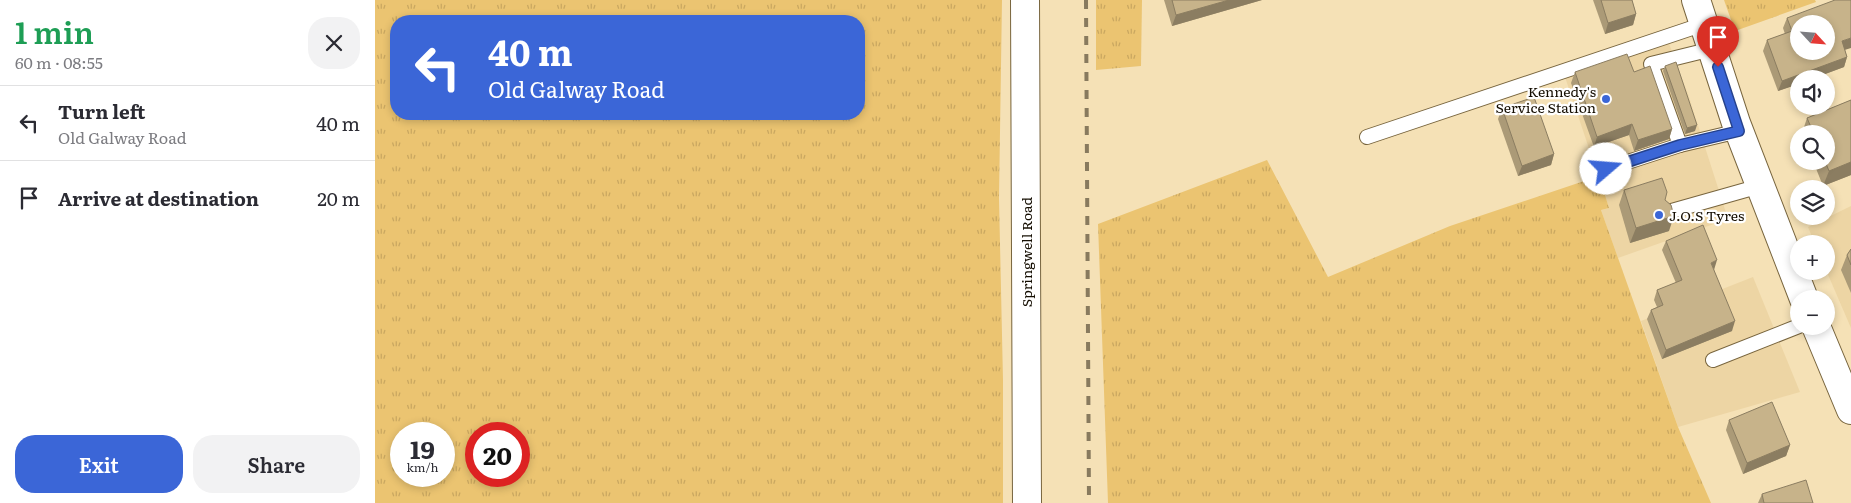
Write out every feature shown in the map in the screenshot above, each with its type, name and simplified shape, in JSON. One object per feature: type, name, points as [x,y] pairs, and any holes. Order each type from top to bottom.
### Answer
[{"type":"street","name":"Springwell Road","points":[[1025,0],[1027,503]]},
{"type":"street","points":[[1704,24],[1739,131],[1801,290]]},
{"type":"street","points":[[1819,335],[1851,410]]},
{"type":"lane","points":[[1367,137],[1704,24]]},
{"type":"lane","points":[[1680,145],[1651,64],[1704,24]]},
{"type":"lane","points":[[1606,169],[1680,145],[1739,131]]},
{"type":"lane","points":[[1668,212],[1760,186]]},
{"type":"lane","points":[[1713,360],[1790,330]]},
{"type":"shaded area","points":[[1668,41],[1688,94],[1728,219],[1618,258],[1601,210],[1609,208],[1565,77]]},
{"type":"shaded area","points":[[1851,206],[1851,328],[1830,280],[1835,280],[1835,235],[1811,235],[1808,227],[1812,225],[1835,225],[1835,214]]},
{"type":"shaded area","points":[[1753,277],[1800,392],[1678,427],[1641,321]]},
{"type":"green space","points":[[375,0],[1002,0],[999,198],[1003,380],[1003,503],[375,503]]},
{"type":"green space","points":[[1096,0],[1142,0],[1141,66],[1096,70]]},
{"type":"green space","points":[[1724,0],[1815,0],[1816,2],[1735,31]]},
{"type":"green space","points":[[1267,160],[1328,277],[1450,226],[1599,176],[1609,208],[1601,210],[1678,427],[1711,503],[1108,503],[1098,224]]},
{"type":"building","points":[[1172,0],[1229,0],[1176,15]]},
{"type":"building","points":[[1601,0],[1632,0],[1636,14],[1608,23]]},
{"type":"building","points":[[1835,0],[1851,0],[1851,38],[1842,41],[1847,57],[1812,70],[1790,70],[1790,78],[1782,81],[1767,40],[1790,32],[1790,60],[1835,60],[1835,15],[1795,15]]},
{"type":"building","points":[[1627,54],[1634,72],[1650,66],[1672,129],[1638,140],[1632,124],[1597,137],[1575,72]]},
{"type":"building","points":[[1676,62],[1697,125],[1687,128],[1665,66]]},
{"type":"building","points":[[1534,97],[1554,154],[1522,166],[1502,108]]},
{"type":"building","points":[[1851,100],[1851,162],[1835,169],[1835,125],[1810,125],[1807,118],[1814,115],[1835,115],[1835,107]]},
{"type":"building","points":[[1662,178],[1667,192],[1665,200],[1671,205],[1674,216],[1636,228],[1624,190]]},
{"type":"building","points":[[1703,225],[1717,260],[1711,263],[1735,321],[1666,350],[1651,310],[1663,305],[1657,290],[1682,280],[1666,241]]},
{"type":"building","points":[[1851,249],[1851,265],[1847,255]]},
{"type":"building","points":[[1772,402],[1790,445],[1747,463],[1729,420]]},
{"type":"building","points":[[1806,480],[1813,503],[1764,503],[1762,494]]},
{"type":"railway","points":[[1086,0],[1089,503]]},
{"type":"place","name":"Kennedy's Service Station","points":[[1606,99]]},
{"type":"place","name":"J.O.S Tyres","points":[[1659,215]]},
{"type":"route","points":[[1606,169],[1680,145],[1739,131],[1718,67]]}]
